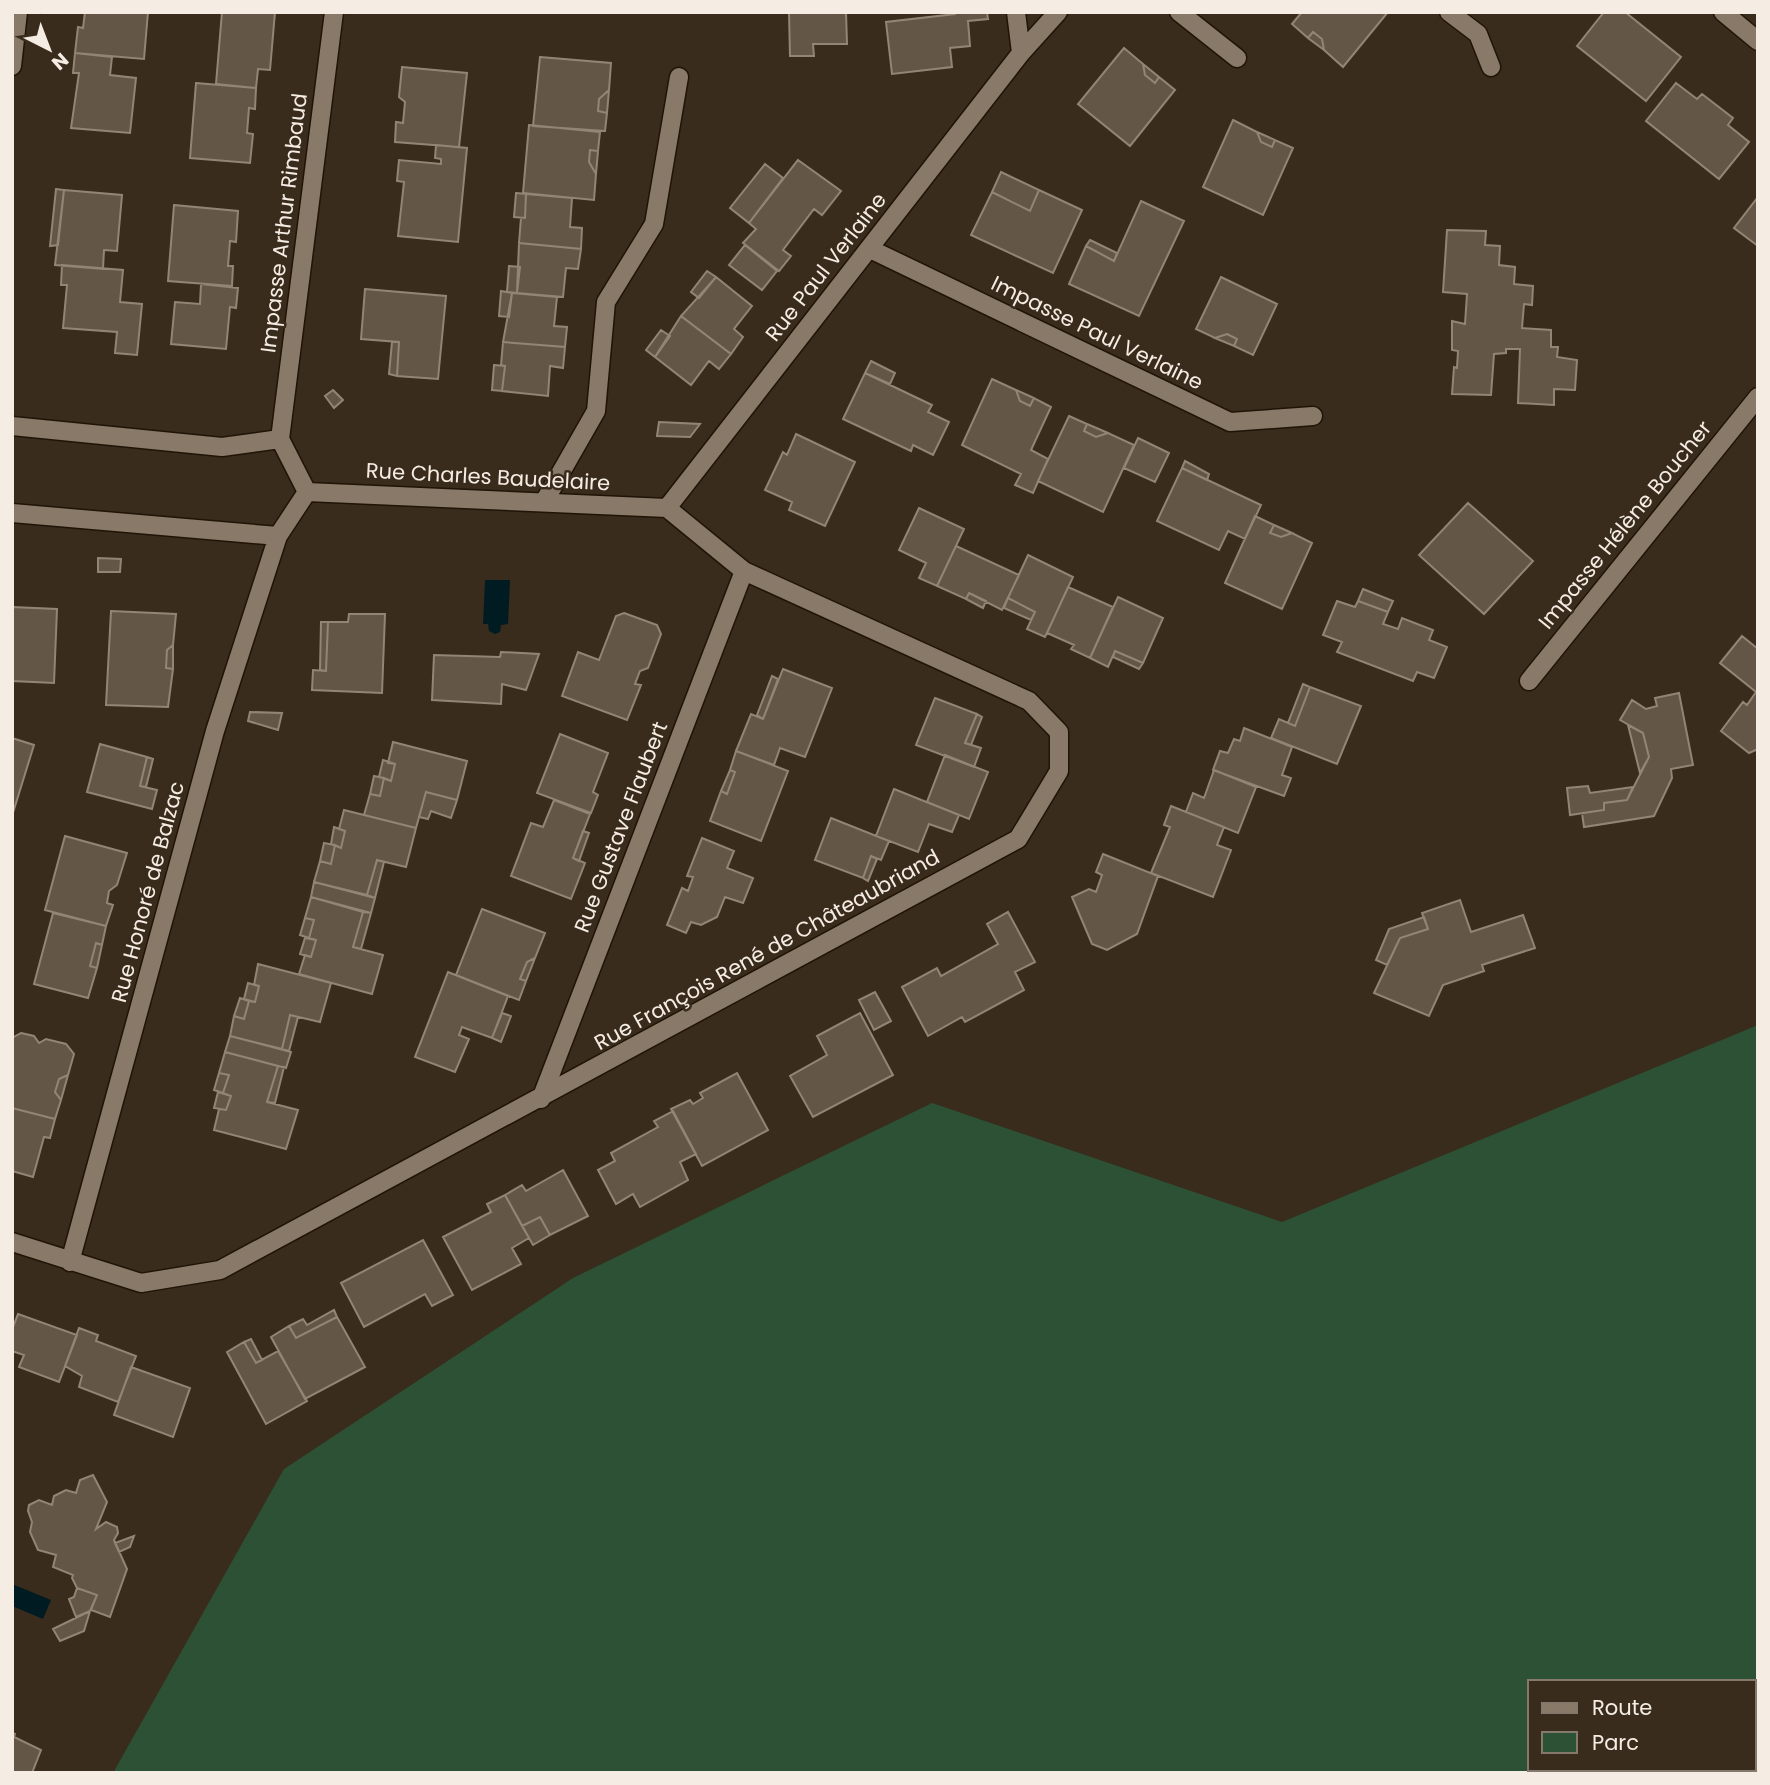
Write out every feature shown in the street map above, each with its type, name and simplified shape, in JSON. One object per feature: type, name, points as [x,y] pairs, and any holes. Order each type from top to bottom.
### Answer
[{"type":"street","points":[[12,66],[18,12]]},
{"type":"street","name":"Impasse Arthur Rimbaud","points":[[280,439],[334,12]]},
{"type":"street","points":[[1016,12],[1021,53]]},
{"type":"street","name":"Rue Paul Verlaine","points":[[667,508],[1021,53],[1058,12]]},
{"type":"street","points":[[1179,12],[1237,58]]},
{"type":"street","points":[[1449,12],[1478,34],[1491,67]]},
{"type":"street","points":[[1723,12],[1758,41]]},
{"type":"street","points":[[544,502],[596,411],[606,302],[654,224],[679,77]]},
{"type":"street","name":"Impasse Paul Verlaine","points":[[870,249],[1230,422],[1313,416]]},
{"type":"street","name":"Impasse Hélène Boucher","points":[[1528,681],[1758,397]]},
{"type":"street","points":[[12,426],[222,447],[280,439],[307,492],[278,536],[12,513]]},
{"type":"street","name":"Rue Charles Baudelaire","points":[[307,492],[667,508]]},
{"type":"street","name":"Rue François René de Châteaubriand","points":[[12,1242],[141,1283],[220,1270],[1018,839],[1059,771],[1059,732],[1029,701],[744,571],[667,508]]},
{"type":"street","name":"Rue Honoré de Balzac","points":[[70,1262],[215,731],[278,536]]},
{"type":"street","name":"Rue Gustave Flaubert","points":[[541,1099],[744,571]]},
{"type":"green space","points":[[1758,1025],[1758,1689],[1756,1690],[1756,1680],[1528,1680],[1528,1771],[1602,1771],[1599,1773],[113,1773],[284,1469],[573,1278],[932,1103],[1282,1222]]},
{"type":"water","points":[[485,580],[510,580],[508,624],[501,625],[500,632],[495,634],[489,631],[488,624],[483,624]]},
{"type":"water","points":[[12,1584],[51,1600],[43,1619],[12,1606]]},
{"type":"building","points":[[85,12],[148,12],[144,59],[75,53],[78,27],[83,28]]},
{"type":"building","points":[[222,12],[275,12],[270,70],[258,69],[256,88],[216,84]]},
{"type":"building","points":[[789,12],[846,12],[847,44],[813,44],[814,56],[790,56]]},
{"type":"building","points":[[955,12],[987,12],[988,19],[968,21],[970,46],[950,48],[952,67],[892,74],[886,22]]},
{"type":"building","points":[[1302,12],[1388,12],[1343,67],[1324,50],[1322,39],[1313,32],[1308,38],[1292,24]]},
{"type":"building","points":[[1604,12],[1625,12],[1681,57],[1646,101],[1577,46]]},
{"type":"building","points":[[1313,32],[1322,39],[1324,50],[1308,38]]},
{"type":"building","points":[[1124,48],[1143,64],[1145,75],[1155,83],[1159,77],[1175,90],[1130,146],[1078,104]]},
{"type":"building","points":[[75,53],[112,57],[110,75],[136,78],[130,133],[71,128],[79,73],[73,73]]},
{"type":"building","points":[[540,57],[611,63],[609,90],[599,99],[598,111],[607,113],[605,131],[533,126]]},
{"type":"building","points":[[1143,64],[1159,77],[1155,83],[1145,75]]},
{"type":"building","points":[[402,67],[467,73],[459,147],[395,142],[396,122],[403,123],[405,102],[399,97]]},
{"type":"building","points":[[196,83],[256,88],[255,109],[249,108],[247,133],[253,134],[250,163],[190,158]]},
{"type":"building","points":[[1676,83],[1697,99],[1702,94],[1733,118],[1728,125],[1749,142],[1719,179],[1646,121]]},
{"type":"building","points":[[609,90],[607,113],[598,111],[599,99]]},
{"type":"building","points":[[1233,120],[1257,132],[1261,142],[1272,147],[1275,140],[1293,148],[1263,215],[1203,187]]},
{"type":"building","points":[[529,125],[600,132],[598,151],[590,150],[589,162],[596,174],[594,200],[523,193]]},
{"type":"building","points":[[1257,132],[1275,140],[1272,147],[1261,142]]},
{"type":"building","points":[[436,145],[467,148],[458,242],[398,236],[404,182],[397,181],[399,160],[441,164],[441,159],[435,158]]},
{"type":"building","points":[[590,150],[598,151],[596,174],[589,162]]},
{"type":"building","points":[[798,160],[841,191],[822,215],[814,209],[783,250],[791,256],[779,271],[743,243],[756,229],[749,223]]},
{"type":"building","points":[[765,164],[783,178],[749,223],[730,208]]},
{"type":"building","points":[[1001,172],[1039,190],[1030,211],[992,192]]},
{"type":"building","points":[[56,189],[64,190],[58,245],[50,246]]},
{"type":"building","points":[[64,190],[122,195],[117,251],[104,250],[103,269],[55,265]]},
{"type":"building","points":[[1039,190],[1082,210],[1053,273],[971,235],[992,192],[1030,211]]},
{"type":"building","points":[[516,193],[526,194],[525,218],[514,217]]},
{"type":"building","points":[[526,194],[572,198],[570,227],[582,228],[581,249],[519,243],[521,218],[525,218]]},
{"type":"building","points":[[1758,197],[1758,246],[1734,228]]},
{"type":"building","points":[[1141,201],[1184,221],[1139,316],[1069,284],[1086,246],[1114,261]]},
{"type":"building","points":[[174,205],[238,211],[236,242],[230,241],[228,266],[233,266],[232,286],[168,281]]},
{"type":"building","points":[[1447,230],[1486,231],[1485,245],[1500,246],[1499,265],[1515,267],[1514,284],[1533,286],[1532,305],[1524,304],[1522,328],[1551,330],[1551,347],[1558,347],[1557,357],[1577,360],[1575,390],[1554,389],[1554,405],[1518,403],[1520,349],[1506,349],[1506,353],[1494,354],[1491,395],[1452,394],[1458,351],[1452,350],[1452,321],[1465,324],[1467,294],[1443,292]]},
{"type":"building","points":[[1090,240],[1117,253],[1114,261],[1086,246]]},
{"type":"building","points":[[519,243],[581,249],[578,269],[566,268],[563,297],[517,293]]},
{"type":"building","points":[[745,245],[777,271],[762,290],[729,265]]},
{"type":"building","points":[[62,265],[123,270],[120,302],[142,304],[137,355],[115,353],[117,332],[63,328],[67,285],[61,285]]},
{"type":"building","points":[[509,266],[520,267],[517,293],[507,292]]},
{"type":"building","points":[[707,271],[716,277],[699,298],[691,292]]},
{"type":"building","points":[[716,277],[752,306],[734,329],[743,337],[731,354],[681,316]]},
{"type":"building","points":[[1221,277],[1277,304],[1253,355],[1234,346],[1237,339],[1227,334],[1215,338],[1196,329]]},
{"type":"building","points":[[201,284],[238,288],[236,308],[230,307],[226,349],[171,344],[175,302],[200,304]]},
{"type":"building","points":[[365,289],[446,296],[438,379],[397,376],[399,342],[361,339]]},
{"type":"building","points":[[501,291],[512,293],[509,317],[499,316]]},
{"type":"building","points":[[512,293],[557,297],[554,326],[567,327],[565,347],[503,342]]},
{"type":"building","points":[[681,316],[731,354],[719,369],[709,361],[691,385],[655,357]]},
{"type":"building","points":[[661,330],[670,336],[655,357],[646,350]]},
{"type":"building","points":[[1227,334],[1237,339],[1234,346],[1215,338]]},
{"type":"building","points":[[392,342],[399,342],[397,376],[389,374]]},
{"type":"building","points":[[503,342],[565,347],[563,368],[550,366],[548,396],[502,391],[505,366],[501,365]]},
{"type":"building","points":[[871,361],[895,373],[890,384],[865,373]]},
{"type":"building","points":[[494,365],[505,366],[502,391],[492,390]]},
{"type":"building","points":[[865,373],[932,405],[928,412],[949,422],[933,455],[913,445],[911,451],[843,419]]},
{"type":"building","points":[[992,379],[1016,390],[1020,401],[1030,406],[1034,398],[1051,407],[1031,450],[1048,459],[1033,493],[1015,485],[1021,474],[962,445]]},
{"type":"building","points":[[333,390],[343,400],[334,408],[325,396]]},
{"type":"building","points":[[1016,390],[1034,398],[1030,406],[1020,401]]},
{"type":"building","points":[[1069,416],[1087,424],[1084,431],[1096,437],[1108,433],[1134,445],[1103,512],[1038,481]]},
{"type":"building","points":[[659,422],[700,424],[690,437],[657,436]]},
{"type":"building","points":[[1087,424],[1108,433],[1096,437],[1084,431]]},
{"type":"building","points":[[796,434],[855,462],[825,526],[789,510],[792,502],[765,490],[783,452],[787,455]]},
{"type":"building","points":[[1138,438],[1169,453],[1155,482],[1124,468]]},
{"type":"building","points":[[1185,461],[1209,474],[1207,480],[1182,468]]},
{"type":"building","points":[[1182,468],[1261,505],[1245,539],[1228,531],[1219,550],[1157,521]]},
{"type":"building","points":[[1468,503],[1533,561],[1484,614],[1419,555]]},
{"type":"building","points":[[919,508],[964,529],[937,586],[919,578],[926,563],[899,550]]},
{"type":"building","points":[[1255,516],[1274,525],[1270,533],[1281,537],[1292,533],[1312,543],[1282,609],[1225,583]]},
{"type":"building","points":[[1274,525],[1292,533],[1281,537],[1270,533]]},
{"type":"building","points":[[956,546],[1019,575],[1002,610],[969,593],[966,599],[937,586]]},
{"type":"building","points":[[1028,555],[1073,577],[1045,637],[1027,629],[1035,612],[1008,598]]},
{"type":"building","points":[[98,558],[121,559],[120,572],[98,572]]},
{"type":"building","points":[[1068,587],[1113,607],[1090,658],[1071,649],[1074,645],[1047,633]]},
{"type":"building","points":[[1363,589],[1393,601],[1388,612],[1358,601]]},
{"type":"building","points":[[969,593],[986,601],[983,608],[966,599]]},
{"type":"building","points":[[1118,597],[1163,618],[1143,663],[1115,651],[1108,667],[1090,658]]},
{"type":"building","points":[[1008,598],[1035,612],[1031,620],[1004,608]]},
{"type":"building","points":[[1337,601],[1355,607],[1358,601],[1388,612],[1383,624],[1398,629],[1402,618],[1433,630],[1429,640],[1447,647],[1434,678],[1417,672],[1413,681],[1337,652],[1342,642],[1323,635]]},
{"type":"building","points":[[12,607],[57,609],[54,683],[12,681]]},
{"type":"building","points":[[111,611],[176,614],[173,645],[167,650],[166,668],[173,669],[168,707],[106,705]]},
{"type":"building","points":[[624,613],[657,625],[661,634],[648,668],[640,671],[635,684],[641,685],[627,720],[562,696],[578,652],[599,660],[616,616]]},
{"type":"building","points":[[349,614],[385,614],[382,693],[312,690],[313,670],[326,671],[328,622],[348,622]]},
{"type":"building","points":[[321,622],[328,622],[326,671],[320,670]]},
{"type":"building","points":[[1742,636],[1758,649],[1758,749],[1749,753],[1721,731],[1743,702],[1747,705],[1756,692],[1720,663]]},
{"type":"building","points":[[173,645],[173,669],[166,668],[167,650]]},
{"type":"building","points":[[1115,651],[1143,663],[1139,669],[1113,657]]},
{"type":"building","points":[[501,652],[539,654],[526,690],[502,684],[501,704],[432,700],[434,655],[500,657]]},
{"type":"building","points":[[783,669],[832,688],[805,757],[780,748],[774,765],[736,751],[751,714],[763,719]]},
{"type":"building","points":[[772,676],[778,679],[763,719],[757,715]]},
{"type":"building","points":[[1303,684],[1310,687],[1295,726],[1288,723]]},
{"type":"building","points":[[1310,687],[1361,706],[1337,764],[1271,738],[1279,719],[1295,726]]},
{"type":"building","points":[[1679,693],[1693,765],[1671,769],[1672,778],[1654,816],[1584,827],[1582,813],[1604,810],[1604,803],[1627,800],[1649,757],[1643,733],[1620,720],[1632,700],[1646,709],[1657,706],[1655,698]]},
{"type":"building","points":[[935,698],[977,714],[965,743],[981,748],[974,767],[916,745]]},
{"type":"building","points":[[250,712],[282,713],[278,730],[248,721]]},
{"type":"building","points":[[977,714],[982,717],[971,745],[965,743]]},
{"type":"building","points":[[1628,725],[1643,733],[1649,757],[1640,773]]},
{"type":"building","points":[[1244,728],[1292,747],[1282,775],[1291,778],[1284,796],[1213,770],[1220,751],[1228,753],[1234,739],[1240,741]]},
{"type":"building","points":[[560,734],[608,753],[593,792],[598,795],[591,813],[537,793]]},
{"type":"building","points":[[12,738],[34,745],[12,816]]},
{"type":"building","points":[[393,742],[467,761],[457,800],[426,792],[416,828],[364,815],[370,794],[380,796],[384,778],[391,781],[395,764],[388,763]]},
{"type":"building","points":[[100,744],[147,757],[140,786],[157,790],[152,809],[87,792]]},
{"type":"building","points":[[736,751],[788,771],[761,841],[710,821],[721,791],[727,794],[735,772],[730,770]]},
{"type":"building","points":[[945,755],[988,772],[969,819],[927,802]]},
{"type":"building","points":[[147,757],[153,759],[146,787],[140,786]]},
{"type":"building","points":[[383,760],[395,764],[391,781],[379,777]]},
{"type":"building","points":[[730,770],[735,772],[727,794],[721,791]]},
{"type":"building","points":[[1214,770],[1256,787],[1238,833],[1186,812],[1193,793],[1204,798]]},
{"type":"building","points":[[374,776],[384,778],[380,796],[370,794]]},
{"type":"building","points":[[1588,786],[1590,793],[1633,787],[1627,800],[1604,803],[1604,810],[1570,815],[1567,788]]},
{"type":"building","points":[[894,789],[959,815],[952,832],[929,824],[918,852],[876,836]]},
{"type":"building","points":[[426,792],[457,800],[451,818],[431,811],[428,819],[419,817]]},
{"type":"building","points":[[554,800],[590,814],[573,858],[585,863],[571,899],[511,876],[531,823],[543,827]]},
{"type":"building","points":[[1171,806],[1224,827],[1217,845],[1231,850],[1213,897],[1151,873],[1170,827],[1164,825]]},
{"type":"building","points":[[344,810],[416,828],[406,867],[377,860],[367,895],[314,882],[320,861],[331,864],[335,845],[341,848],[345,831],[339,829]]},
{"type":"building","points":[[831,818],[889,841],[881,860],[871,856],[863,878],[815,860]]},
{"type":"building","points":[[334,827],[345,831],[341,848],[331,844]]},
{"type":"building","points":[[583,831],[589,833],[579,861],[573,858]]},
{"type":"building","points":[[65,836],[127,853],[117,885],[109,891],[107,903],[113,905],[106,926],[45,910]]},
{"type":"building","points":[[702,838],[734,851],[727,868],[753,878],[743,903],[725,897],[717,917],[701,925],[691,922],[686,933],[667,925],[682,888],[688,891],[693,877],[687,876]]},
{"type":"building","points":[[324,843],[335,845],[331,864],[320,861]]},
{"type":"building","points":[[1103,854],[1158,876],[1137,934],[1107,950],[1092,944],[1072,897],[1089,889],[1096,892],[1102,875],[1096,872]]},
{"type":"building","points":[[871,856],[877,859],[868,881],[863,878]]},
{"type":"building","points":[[377,860],[384,862],[375,898],[367,895]]},
{"type":"building","points":[[314,882],[375,898],[371,913],[311,897]]},
{"type":"building","points":[[311,897],[363,912],[353,947],[383,955],[372,994],[299,974],[305,955],[311,957],[316,940],[309,938],[314,920],[305,918]]},
{"type":"building","points":[[1460,900],[1471,932],[1523,915],[1535,948],[1482,965],[1484,971],[1443,985],[1429,1016],[1374,993],[1400,938],[1428,929],[1422,913]]},
{"type":"building","points":[[482,909],[545,933],[535,958],[527,962],[520,979],[526,981],[519,1000],[456,975]]},
{"type":"building","points":[[363,912],[371,913],[361,949],[353,947]]},
{"type":"building","points":[[1008,912],[1035,962],[1015,972],[1024,990],[965,1022],[962,1017],[928,1036],[902,987],[937,968],[941,976],[998,944],[987,924]]},
{"type":"building","points":[[53,913],[106,926],[102,945],[96,943],[90,966],[97,968],[88,998],[34,984]]},
{"type":"building","points":[[1424,917],[1428,929],[1400,938],[1387,965],[1376,960],[1389,929]]},
{"type":"building","points":[[305,918],[314,920],[309,938],[300,935]]},
{"type":"building","points":[[305,938],[316,940],[311,957],[300,954]]},
{"type":"building","points":[[96,943],[102,945],[97,968],[90,966]]},
{"type":"building","points":[[535,958],[526,981],[520,979],[527,962]]},
{"type":"building","points":[[258,964],[331,983],[320,1022],[290,1015],[282,1049],[230,1036],[234,1016],[244,1019],[249,1001],[255,1002],[259,986],[254,985]]},
{"type":"building","points":[[448,972],[508,996],[492,1038],[462,1027],[459,1035],[469,1039],[455,1072],[415,1057]]},
{"type":"building","points":[[248,983],[259,986],[255,1002],[244,999]]},
{"type":"building","points":[[875,992],[891,1021],[874,1030],[859,1000]]},
{"type":"building","points":[[240,998],[249,1001],[244,1019],[234,1016]]},
{"type":"building","points":[[502,1013],[511,1016],[501,1042],[492,1038]]},
{"type":"building","points":[[860,1013],[893,1075],[813,1117],[790,1076],[827,1055],[817,1036]]},
{"type":"building","points":[[290,1015],[298,1017],[289,1051],[282,1049]]},
{"type":"building","points":[[21,1033],[34,1036],[39,1043],[46,1039],[66,1044],[74,1054],[68,1075],[59,1079],[55,1092],[61,1100],[55,1119],[12,1108],[12,1038]]},
{"type":"building","points":[[230,1036],[291,1052],[286,1068],[225,1052]]},
{"type":"building","points":[[225,1052],[278,1066],[267,1102],[298,1110],[286,1149],[214,1130],[219,1109],[226,1110],[231,1096],[223,1093],[229,1075],[219,1073]]},
{"type":"building","points":[[278,1066],[284,1067],[275,1103],[267,1102]]},
{"type":"building","points":[[219,1073],[229,1075],[223,1093],[214,1090]]},
{"type":"building","points":[[737,1073],[768,1130],[702,1166],[671,1109],[690,1100],[693,1104],[703,1098],[700,1093]]},
{"type":"building","points":[[68,1075],[61,1100],[55,1092],[59,1079]]},
{"type":"building","points":[[218,1092],[231,1096],[226,1110],[214,1108]]},
{"type":"building","points":[[12,1108],[55,1119],[50,1138],[44,1137],[33,1177],[12,1171]]},
{"type":"building","points":[[673,1111],[696,1154],[680,1162],[688,1180],[640,1207],[633,1194],[616,1204],[598,1170],[615,1161],[611,1153],[658,1127],[654,1121]]},
{"type":"building","points":[[563,1170],[588,1216],[550,1235],[540,1217],[522,1226],[505,1195],[522,1185],[526,1191]]},
{"type":"building","points":[[505,1195],[529,1238],[512,1248],[521,1264],[472,1290],[443,1237],[491,1212],[487,1204]]},
{"type":"building","points":[[540,1217],[550,1235],[533,1245],[522,1226]]},
{"type":"building","points":[[423,1240],[453,1295],[432,1306],[425,1294],[364,1327],[341,1283]]},
{"type":"building","points":[[334,1310],[337,1317],[296,1338],[289,1326],[303,1319],[307,1325]]},
{"type":"building","points":[[18,1314],[77,1335],[59,1382],[19,1367],[24,1355],[12,1351],[12,1330]]},
{"type":"building","points":[[337,1317],[365,1367],[305,1399],[271,1337],[289,1326],[296,1338]]},
{"type":"building","points":[[79,1328],[98,1335],[96,1341],[136,1356],[118,1402],[79,1387],[82,1376],[65,1366]]},
{"type":"building","points":[[251,1339],[262,1360],[256,1363],[244,1342]]},
{"type":"building","points":[[244,1342],[256,1363],[278,1351],[307,1401],[266,1424],[227,1352]]},
{"type":"building","points":[[131,1367],[190,1388],[173,1437],[114,1415]]},
{"type":"building","points":[[93,1475],[107,1502],[96,1529],[106,1522],[117,1527],[118,1533],[114,1540],[127,1569],[110,1617],[91,1610],[97,1595],[77,1588],[73,1575],[53,1567],[56,1555],[38,1550],[30,1532],[32,1522],[29,1505],[39,1500],[52,1505],[54,1496],[66,1490],[76,1493],[80,1480]]},
{"type":"building","points":[[134,1536],[130,1547],[119,1552],[115,1543]]},
{"type":"building","points":[[77,1588],[97,1595],[90,1611],[76,1617],[69,1599],[74,1597]]},
{"type":"building","points":[[90,1611],[84,1631],[60,1641],[53,1629]]},
{"type":"building","points":[[12,1733],[15,1734],[14,1737],[41,1750],[32,1773],[12,1773]]},
{"type":"building","points":[[1686,1771],[1738,1771],[1736,1773]]}]
